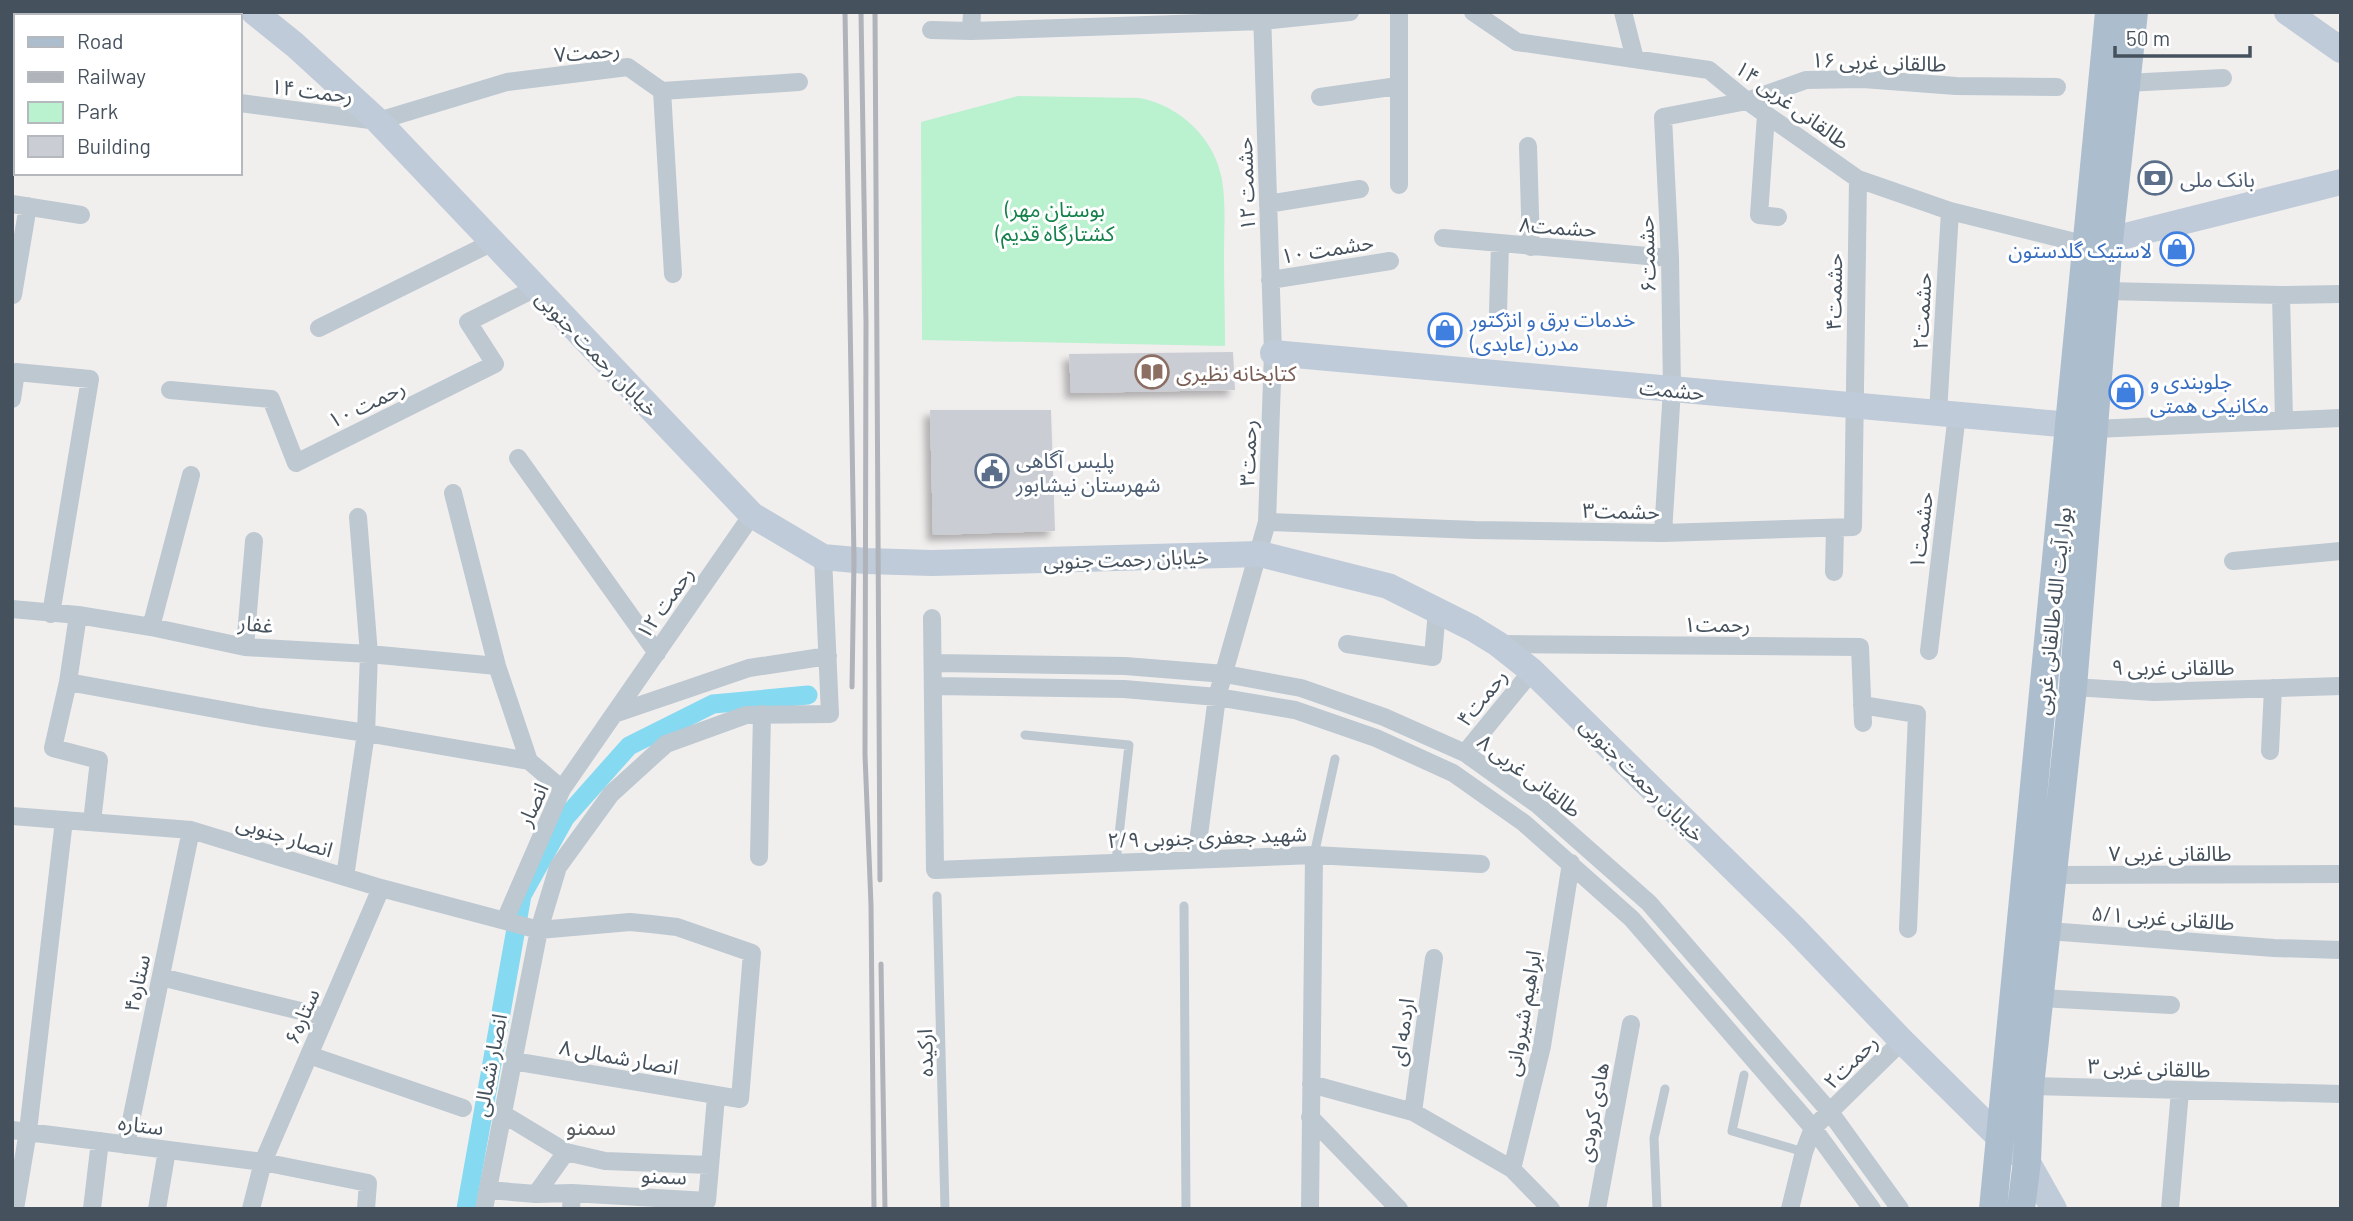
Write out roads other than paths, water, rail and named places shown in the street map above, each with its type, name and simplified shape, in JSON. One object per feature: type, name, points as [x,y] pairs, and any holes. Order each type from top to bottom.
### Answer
[{"type":"main road","name":"بوار آیت الله طالقانی غربی","points":[[2021,1209],[2027,1161],[2030,1086],[2073,687],[2083,427],[2098,243],[2109,12]]},
{"type":"main road","name":"بوار آیت الله طالقانی غربی","points":[[1993,1209],[2044,688],[2105,291],[2098,243],[2126,83],[2134,12]]},
{"type":"main road","points":[[2044,688],[2073,687]]},
{"type":"street","name":"خیابان رحمت جنوبی","points":[[254,12],[295,45],[378,121],[752,515],[823,557],[932,563],[1260,554],[1388,586],[1437,610],[1498,644],[1532,671],[1793,927],[1902,1041],[2027,1161]]},
{"type":"street","points":[[284,12],[295,45]]},
{"type":"street","points":[[971,31],[972,12]]},
{"type":"street","points":[[931,30],[971,31],[1350,12]]},
{"type":"street","points":[[1399,12],[1399,185]]},
{"type":"street","name":"طالقانی غربی ۱۴","points":[[1473,12],[1517,42],[1709,70],[1747,101],[1858,179],[1950,211],[2098,243]]},
{"type":"street","points":[[1623,12],[1635,59]]},
{"type":"street","name":"حشمت ۱۲","points":[[1262,16],[1273,353]]},
{"type":"street","points":[[2294,17],[2341,50]]},
{"type":"street","name":"رحمت۷","points":[[378,121],[507,82],[628,67],[662,91]]},
{"type":"street","name":"طالقانی غربی ۱۶","points":[[1662,117],[1747,101],[1806,80],[1863,79],[1956,86],[2057,88]]},
{"type":"street","points":[[2126,83],[2223,79]]},
{"type":"street","points":[[673,274],[662,91],[799,82]]},
{"type":"street","points":[[1320,97],[1398,86]]},
{"type":"street","name":"رحمت ۱۴","points":[[242,103],[378,121]]},
{"type":"street","points":[[1766,114],[1759,215],[1778,217]]},
{"type":"street","name":"حشمت۶","points":[[1662,117],[1670,258],[1672,389],[1663,533]]},
{"type":"street","points":[[1528,146],[1531,247]]},
{"type":"street","name":"حشمت۴","points":[[1853,405],[1858,179]]},
{"type":"street","points":[[2098,243],[2341,182]]},
{"type":"street","points":[[1268,204],[1360,189]]},
{"type":"street","points":[[13,295],[20,205],[81,215]]},
{"type":"street","name":"حشمت۲","points":[[1948,414],[1950,211]]},
{"type":"street","name":"حشمت۸","points":[[1443,238],[1670,258]]},
{"type":"street","points":[[318,328],[493,242]]},
{"type":"street","points":[[1498,312],[1500,244]]},
{"type":"street","name":"حشمت ۱۰","points":[[1270,279],[1390,261]]},
{"type":"street","name":"رحمت ۱۰","points":[[170,390],[271,398],[296,463],[495,364],[468,321],[536,288]]},
{"type":"street","points":[[2105,291],[2281,295],[2341,293]]},
{"type":"street","points":[[2281,295],[2284,420]]},
{"type":"street","name":"حشمت","points":[[1273,353],[2083,427]]},
{"type":"street","name":"رحمت۳","points":[[1196,858],[1217,697],[1267,522],[1273,353]]},
{"type":"street","points":[[12,400],[16,372],[90,379],[51,614]]},
{"type":"street","points":[[1834,572],[1835,528],[1853,527],[1853,405]]},
{"type":"street","name":"حشمت۱","points":[[1928,651],[1948,414]]},
{"type":"street","points":[[2083,427],[2341,418]]},
{"type":"street","points":[[517,458],[657,653]]},
{"type":"street","points":[[151,627],[191,475]]},
{"type":"street","points":[[453,493],[496,666],[529,761],[562,789]]},
{"type":"street","name":"رحمت ۱۲","points":[[614,714],[752,515]]},
{"type":"street","points":[[345,877],[366,733],[369,654],[358,517]]},
{"type":"street","name":"حشمت۳","points":[[1267,522],[1475,530],[1663,533],[1835,528]]},
{"type":"street","points":[[245,647],[254,541]]},
{"type":"street","points":[[2233,561],[2341,551]]},
{"type":"street","points":[[614,714],[749,667],[828,656],[823,557]]},
{"type":"street","name":"غفار","points":[[12,609],[78,615],[245,647],[369,654],[496,666]]},
{"type":"street","points":[[1347,644],[1433,657],[1437,610]]},
{"type":"street","points":[[78,615],[68,682],[52,748],[99,760],[92,822]]},
{"type":"street","points":[[932,618],[934,686]]},
{"type":"street","name":"رحمت۱","points":[[1498,644],[1860,647],[1863,723]]},
{"type":"street","name":"انصار شمالی","points":[[484,1209],[539,930],[558,867],[611,794],[666,744],[746,715],[830,714],[828,656]]},
{"type":"street","name":"طالقانی غربی ۸","points":[[934,663],[1125,666],[1225,674],[1301,688],[1384,717],[1465,753],[1538,805],[1649,903],[1830,1112],[1900,1209]]},
{"type":"street","name":"رحمت۴","points":[[1465,753],[1532,671]]},
{"type":"street","points":[[68,682],[260,718],[529,761]]},
{"type":"street","name":"طالقانی غربی ۸","points":[[934,686],[1124,688],[1217,697],[1295,710],[1376,738],[1453,773],[1524,823],[1632,919],[1813,1128],[1872,1209]]},
{"type":"street","name":"شهید جعفری جنوبی ۲/۹","points":[[934,686],[935,870],[1314,855],[1481,864]]},
{"type":"street","name":"طالقانی غربی ۹","points":[[2073,687],[2154,692],[2341,686]]},
{"type":"street","points":[[2270,751],[2273,688]]},
{"type":"street","points":[[1862,705],[1917,714],[1908,929]]},
{"type":"street","name":"انصار","points":[[505,920],[562,789],[614,714]]},
{"type":"street","points":[[759,857],[762,714]]},
{"type":"street","points":[[1413,755],[1421,733]]},
{"type":"street","name":"انصار جنوبی","points":[[12,816],[191,830],[381,888],[539,930]]},
{"type":"street","points":[[15,1209],[20,1130],[64,820]]},
{"type":"street","name":"ستاره۴","points":[[126,1145],[191,830]]},
{"type":"street","points":[[1310,1209],[1314,855]]},
{"type":"street","name":"ابراهیم شیروانی","points":[[1512,1169],[1542,1046],[1571,863]]},
{"type":"street","name":"طالقانی غربی ۷","points":[[2053,875],[2341,874]]},
{"type":"street","name":"ستاره۶","points":[[251,1209],[263,1161],[381,888]]},
{"type":"street","points":[[539,930],[630,922],[651,924],[677,928],[752,953],[740,1099],[716,1097]]},
{"type":"street","name":"طالقانی غربی ۵/۱","points":[[2048,931],[2274,948],[2341,950]]},
{"type":"street","name":"اردمه ای","points":[[1413,1112],[1434,958]]},
{"type":"street","points":[[161,977],[326,1017]]},
{"type":"street","points":[[2040,998],[2171,1004]]},
{"type":"street","name":"هادی کرودی","points":[[1597,1209],[1631,1024]]},
{"type":"street","name":"رحمت۲","points":[[1813,1128],[1902,1041]]},
{"type":"street","points":[[309,1055],[463,1108]]},
{"type":"street","name":"انصار شمالی ۸","points":[[513,1061],[716,1097]]},
{"type":"street","points":[[1311,1084],[1413,1112],[1512,1169],[1551,1209]]},
{"type":"street","name":"طالقانی غربی ۳","points":[[2030,1086],[2341,1094]]},
{"type":"street","points":[[2170,1209],[2180,1091]]},
{"type":"street","name":"سمنو","points":[[488,1190],[536,1194],[572,1201],[706,1205],[716,1097]]},
{"type":"street","points":[[503,1114],[566,1152],[605,1161],[710,1165]]},
{"type":"street","points":[[1310,1117],[1388,1204]]},
{"type":"street","points":[[1790,1209],[1804,1152],[1813,1128]]},
{"type":"street","name":"ستاره","points":[[20,1130],[263,1161],[368,1183],[366,1209]]},
{"type":"street","points":[[92,1209],[100,1141]]},
{"type":"street","points":[[157,1209],[167,1150]]},
{"type":"street","points":[[536,1194],[566,1152]]},
{"type":"street","points":[[2027,1161],[2054,1209]]},
{"type":"lane","points":[[1025,735],[1129,745],[1116,862]]},
{"type":"lane","points":[[1314,855],[1335,759]]},
{"type":"lane","name":"ارکیده","points":[[937,896],[945,1209]]},
{"type":"lane","points":[[1184,906],[1186,1209]]},
{"type":"lane","points":[[1744,1076],[1732,1131],[1804,1152]]},
{"type":"lane","points":[[1657,1209],[1659,1204],[1654,1138],[1665,1089]]},
{"type":"waterway","points":[[466,1209],[522,895],[565,818],[629,746],[713,704],[808,695]]},
{"type":"railway","points":[[845,12],[854,560],[852,687]]},
{"type":"railway","points":[[861,12],[866,323],[865,755],[871,905],[874,1209]]},
{"type":"railway","points":[[875,12],[880,880]]},
{"type":"railway","points":[[881,964],[885,1209]]},
{"type":"place","name":"بانک ملی","points":[[2155,178]]},
{"type":"place","name":"لاستیک گلدستون","points":[[2177,249]]},
{"type":"place","name":"خدمات برق و انژکتور مدرن (عابدی)","points":[[1445,330]]},
{"type":"place","name":"کتابخانه نظیری","points":[[1152,372]]},
{"type":"place","name":"جلوبندی و مکانیکی همتی","points":[[2126,392]]},
{"type":"place","name":"پلیس آگاهی شهرستان نیشابور","points":[[992,471]]},
{"type":"district","name":"سمنو","points":[[591,1126]]},
{"type":"park label","name":"(بوستان مهر (کشتارگاه قدیم","points":[[1055,220]]}]
